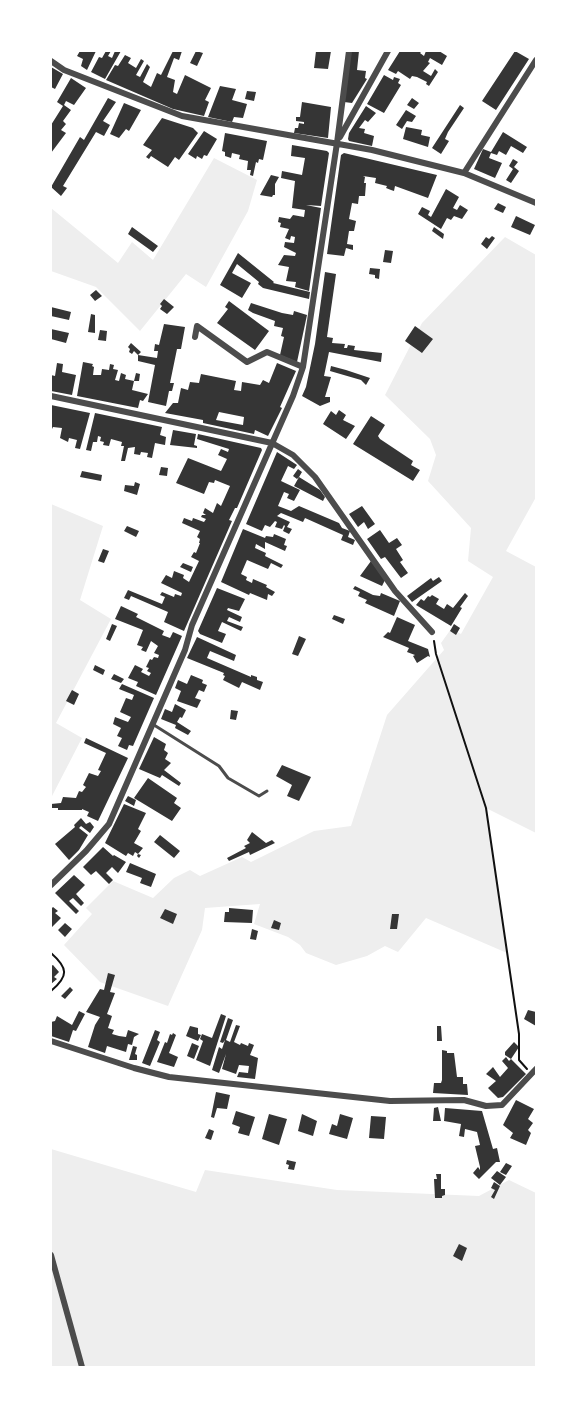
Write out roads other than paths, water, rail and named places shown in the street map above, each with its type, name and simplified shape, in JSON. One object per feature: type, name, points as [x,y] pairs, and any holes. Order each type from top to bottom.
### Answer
[{"type":"street","points":[[51,885],[86,851],[109,824],[185,650],[192,625],[293,396],[303,367],[349,51]]},
{"type":"street","points":[[337,143],[388,51]]},
{"type":"street","points":[[464,173],[536,60]]},
{"type":"street","points":[[51,61],[64,70],[182,116],[372,150],[464,173],[536,203]]},
{"type":"street","points":[[195,337],[196,326],[247,362],[267,352],[303,367]]},
{"type":"street","points":[[51,396],[272,443],[293,456],[315,477],[395,591],[432,632]]},
{"type":"street","points":[[51,1041],[169,1077],[390,1101],[464,1100],[486,1106],[502,1105],[534,1071]]},
{"type":"street","points":[[51,1255],[82,1367]]},
{"type":"lane","points":[[153,724],[219,766],[228,778],[259,796],[267,791]]}]
